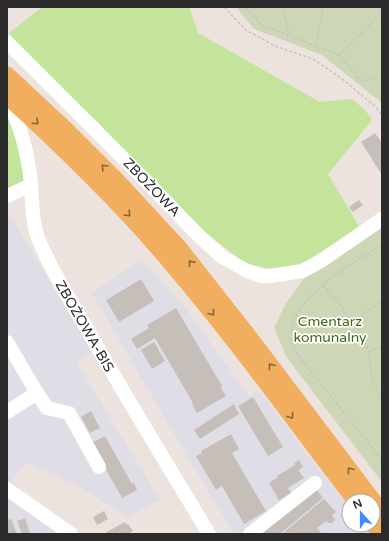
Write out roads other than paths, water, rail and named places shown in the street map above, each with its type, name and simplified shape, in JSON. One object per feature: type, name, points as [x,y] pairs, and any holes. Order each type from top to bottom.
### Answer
[{"type":"main road","points":[[7,75],[118,182],[179,248],[252,340],[367,493]]},
{"type":"main road","points":[[7,96],[66,151],[111,196],[172,264],[240,349],[350,493]]},
{"type":"street","name":"ZBOŻOWA","points":[[7,42],[197,234],[222,257],[247,271],[262,276],[302,271],[321,261],[382,219]]},
{"type":"street","name":"ZBOŻOWA-BIS","points":[[7,100],[20,127],[24,141],[37,236],[50,264],[98,349],[209,534]]},
{"type":"street","points":[[7,196],[31,185]]},
{"type":"street","points":[[7,342],[47,408],[69,413],[99,467]]},
{"type":"street","points":[[7,412],[37,393]]},
{"type":"street","points":[[250,534],[315,483]]},
{"type":"street","points":[[7,489],[70,534]]},
{"type":"park label","name":"Cmentarz komunalny","points":[[330,330]]}]
